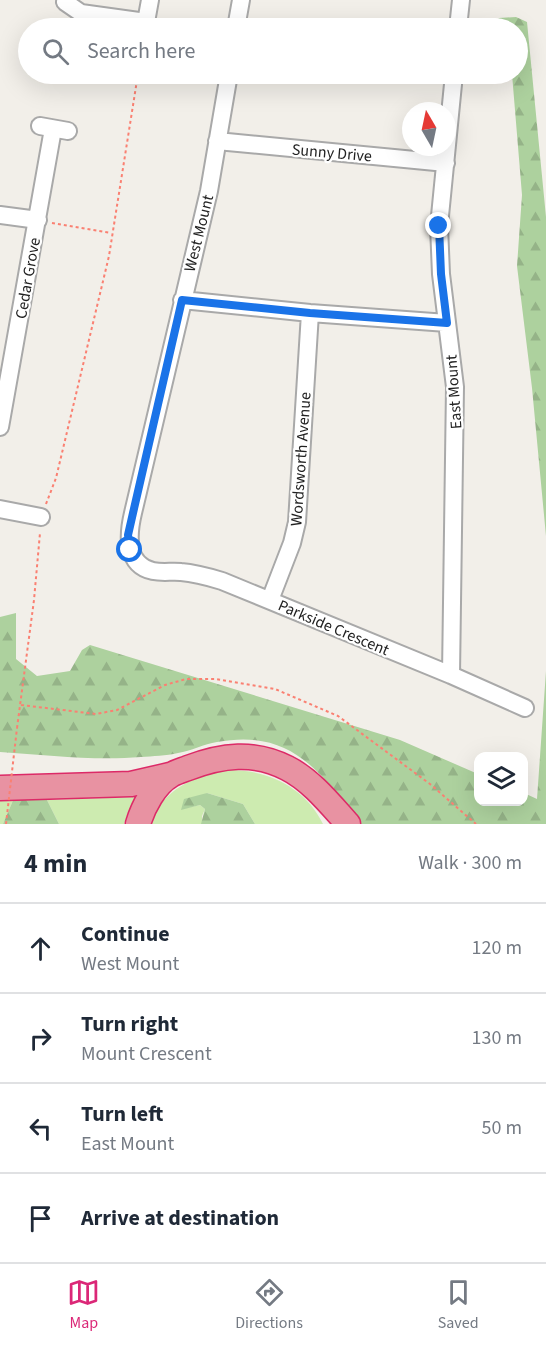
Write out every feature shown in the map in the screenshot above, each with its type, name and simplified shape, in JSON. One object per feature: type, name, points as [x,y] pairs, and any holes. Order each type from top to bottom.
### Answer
[{"type":"highway","points":[[0,788],[131,784],[170,775],[221,757],[242,756],[259,758],[289,769],[327,801],[348,824]]},
{"type":"highway","points":[[138,824],[146,804],[170,775]]},
{"type":"highway","points":[[327,801],[334,824]]},
{"type":"street","points":[[147,18],[150,0]]},
{"type":"street","points":[[238,18],[241,0]]},
{"type":"street","points":[[459,18],[461,0]]},
{"type":"street","points":[[64,2],[81,13],[117,18]]},
{"type":"street","name":"West Mount","points":[[139,564],[130,550],[128,535],[209,191],[227,84]]},
{"type":"street","name":"East Mount","points":[[451,675],[455,399],[441,274],[439,226],[453,84]]},
{"type":"street","name":"Cedar Grove","points":[[0,427],[54,129]]},
{"type":"street","name":"Sunny Drive","points":[[217,141],[446,163]]},
{"type":"street","points":[[0,214],[38,220]]},
{"type":"street","points":[[182,300],[310,313],[447,323]]},
{"type":"street","name":"Wordsworth Avenue","points":[[270,600],[292,543],[297,522],[310,313]]},
{"type":"street","points":[[0,509],[41,517]]},
{"type":"street","name":"Parkside Crescent","points":[[139,564],[150,571],[183,572],[222,581],[451,675],[525,708]]},
{"type":"path","points":[[6,824],[34,600],[41,517],[56,478],[109,256],[136,84]]},
{"type":"path","points":[[38,220],[111,233]]},
{"type":"path","points":[[21,705],[96,714],[117,710],[165,686],[186,680],[216,679],[276,689],[338,716],[430,784],[476,824]]},
{"type":"green space","points":[[528,32],[546,217],[546,536],[532,388],[517,266],[522,195],[513,84],[528,84]]},
{"type":"green space","points":[[16,613],[16,659],[37,676],[70,671],[82,650],[90,645],[400,740],[474,772],[474,806],[528,806],[528,795],[537,799],[546,671],[546,824],[361,824],[318,772],[285,748],[266,742],[243,739],[207,744],[173,754],[124,758],[0,752],[0,617]]},
{"type":"green space","points":[[229,770],[258,773],[284,783],[306,800],[323,824],[255,824],[243,804],[207,793],[182,809],[200,805],[205,809],[202,824],[148,824],[162,802],[181,786],[204,775]]},
{"type":"green space","points":[[207,793],[243,804],[255,824],[201,824],[205,809],[200,805],[181,810],[184,799]]},
{"type":"green space","points":[[137,797],[124,824],[59,824],[47,800]]},
{"type":"green space","points":[[14,798],[3,824],[0,824],[0,799]]},
{"type":"green space","points":[[14,798],[47,800],[59,824],[3,824]]},
{"type":"route","points":[[130,550],[128,535],[182,300],[310,313],[447,323],[439,251],[439,226]]}]
